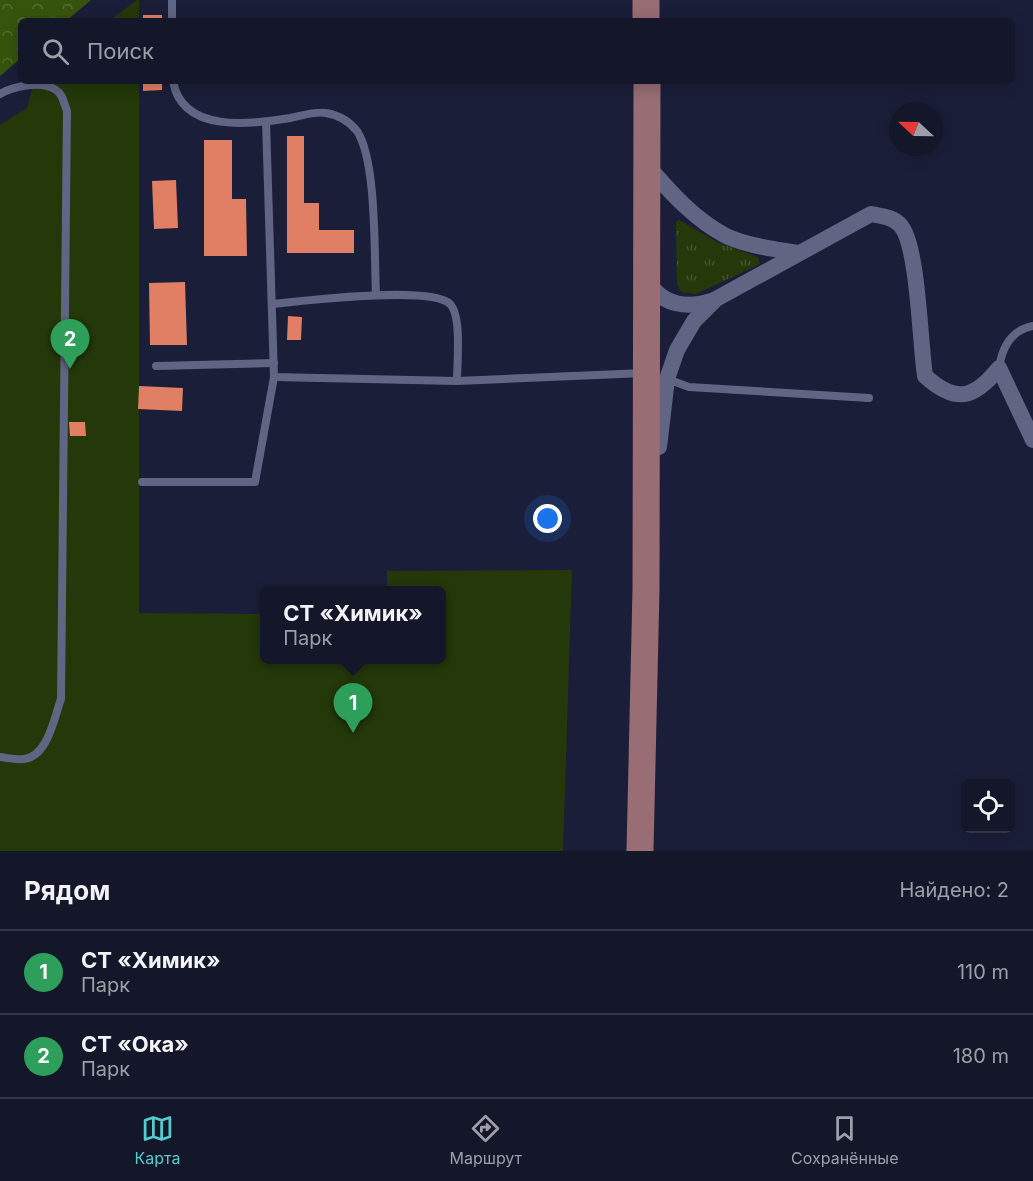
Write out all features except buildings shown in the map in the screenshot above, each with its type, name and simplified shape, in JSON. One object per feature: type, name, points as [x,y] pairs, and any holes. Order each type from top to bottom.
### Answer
[{"type":"main road","points":[[646,0],[646,18]]},
{"type":"main road","points":[[640,851],[646,520],[657,376],[648,281],[647,84]]},
{"type":"street","points":[[647,165],[678,201],[727,236],[747,243],[798,253]]},
{"type":"street","points":[[657,376],[677,350],[694,321],[716,300],[871,214],[887,217],[900,224],[911,245],[925,376],[941,391],[962,395],[982,388],[999,368],[1033,440]]},
{"type":"street","points":[[648,281],[656,294],[668,301],[689,306],[716,300]]},
{"type":"lane","points":[[172,0],[172,18]]},
{"type":"lane","points":[[174,84],[175,93],[191,111],[213,122],[266,122],[324,112],[344,118],[357,132],[368,158],[376,295]]},
{"type":"lane","points":[[0,94],[11,88],[42,85],[55,89],[61,95],[67,111],[67,123],[61,699],[42,748],[24,760],[0,758]]},
{"type":"lane","points":[[142,482],[255,482],[274,377],[266,122]]},
{"type":"lane","points":[[272,304],[376,295],[439,298],[450,304],[456,317],[457,381]]},
{"type":"lane","points":[[999,368],[1002,350],[1016,333],[1033,326]]},
{"type":"lane","points":[[156,366],[274,363]]},
{"type":"lane","points":[[274,377],[457,381],[657,376],[689,387],[869,398]]},
{"type":"green space","points":[[0,0],[91,0],[70,18],[18,18],[18,61],[0,76]]},
{"type":"green space","points":[[137,0],[139,0],[139,18],[113,18]]},
{"type":"green space","points":[[33,84],[139,84],[139,613],[260,614],[260,664],[446,664],[446,586],[387,586],[387,571],[572,570],[563,851],[0,851],[0,125],[27,108]]},
{"type":"green space","points":[[679,220],[719,243],[758,257],[760,264],[696,294],[681,292],[677,283],[676,222]]},
{"type":"place","name":"СТ «Ока»","points":[[70,369]]},
{"type":"place","name":"СТ «Химик»","points":[[353,733]]}]
